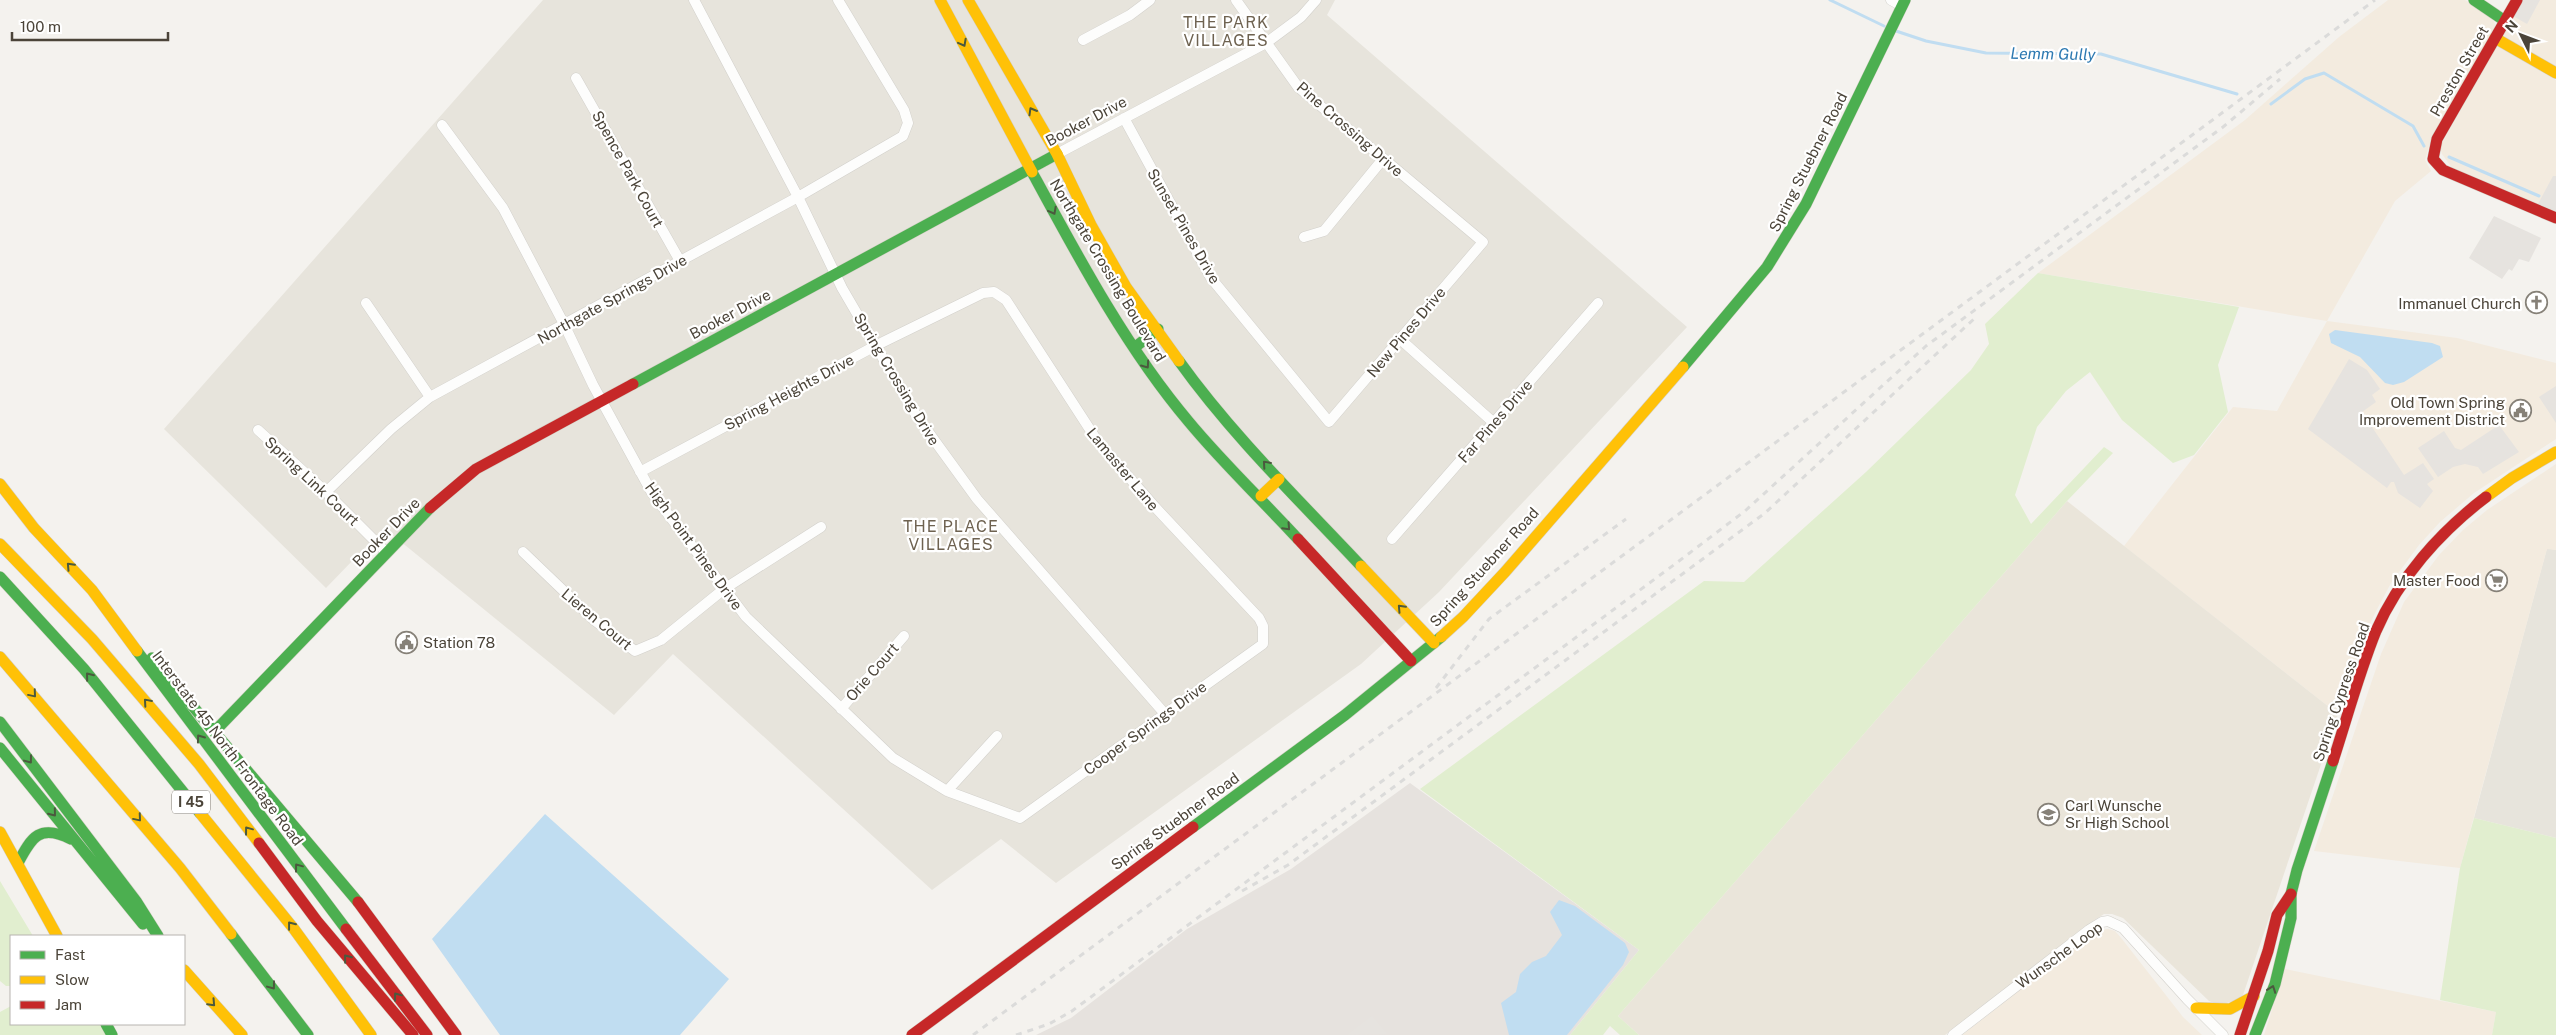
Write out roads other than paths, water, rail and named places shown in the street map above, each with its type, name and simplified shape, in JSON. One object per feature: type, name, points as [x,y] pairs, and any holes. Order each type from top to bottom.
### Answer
[{"type":"main road","name":"Northgate Crossing Boulevard","points":[[940,0],[1058,221],[1134,348],[1190,422],[1412,661]]},
{"type":"main road","name":"Northgate Crossing Boulevard","points":[[968,0],[1057,154],[1091,225],[1126,287],[1158,329],[1194,382],[1279,479],[1434,643]]},
{"type":"main road","points":[[2474,0],[2505,20]]},
{"type":"main road","name":"Preston Street","points":[[2517,0],[2437,139],[2433,158],[2444,170],[2556,218]]},
{"type":"main road","name":"Spring Stuebner Road","points":[[912,1035],[1345,715],[1434,643],[1505,572],[1720,325],[1767,267],[1806,204],[1904,3]]},
{"type":"main road","points":[[2495,38],[2556,74]]},
{"type":"main road","name":"Booker Drive","points":[[216,731],[443,496],[476,469],[1057,154]]},
{"type":"main road","points":[[1134,348],[1158,329]]},
{"type":"main road","name":"Spring Cypress Road","points":[[2240,1035],[2254,996],[2277,915],[2291,894],[2365,663],[2377,630],[2390,605],[2422,556],[2456,520],[2512,478],[2556,452]]},
{"type":"main road","points":[[1260,496],[1279,479]]},
{"type":"main road","name":"Interstate 45 North Frontage Road","points":[[0,484],[34,528],[92,590],[227,774],[426,1035]]},
{"type":"main road","points":[[0,544],[92,639],[193,757],[317,922],[413,1035]]},
{"type":"main road","name":"I 45","points":[[0,577],[90,677],[294,928],[371,1035]]},
{"type":"main road","points":[[92,590],[216,731],[346,886],[456,1035]]},
{"type":"main road","points":[[0,658],[180,868],[308,1035]]},
{"type":"main road","points":[[0,722],[136,901],[157,935]]},
{"type":"main road","points":[[0,748],[128,907],[153,935]]},
{"type":"main road","points":[[18,863],[34,838],[45,831],[59,832],[77,842]]},
{"type":"main road","points":[[0,832],[56,935]]},
{"type":"main road","name":"Spring Cypress Road","points":[[2256,1035],[2286,942],[2291,918],[2291,894]]},
{"type":"main road","points":[[185,971],[242,1035]]},
{"type":"main road","points":[[2196,1008],[2230,1009],[2254,996]]},
{"type":"street","name":"Spring Crossing Drive","points":[[694,0],[798,197],[835,274],[916,415],[977,499],[1165,714]]},
{"type":"street","name":"Northgate Springs Drive","points":[[326,492],[391,428],[430,397],[798,197],[903,136],[908,123],[904,110],[838,0]]},
{"type":"street","points":[[1083,40],[1130,15],[1150,0]]},
{"type":"street","name":"Pine Crossing Drive","points":[[1236,0],[1298,87],[1483,242]]},
{"type":"street","name":"Booker Drive","points":[[1057,154],[1266,43],[1301,17],[1316,0]]},
{"type":"street","points":[[1891,0],[1904,3]]},
{"type":"street","name":"Spence Park Court","points":[[576,78],[680,261]]},
{"type":"street","name":"Sunset Pines Drive","points":[[1124,118],[1211,278],[1330,422]]},
{"type":"street","name":"High Point Pines Drive","points":[[442,125],[503,208],[602,401],[652,493],[746,617],[893,758],[947,791],[1020,818]]},
{"type":"street","points":[[1304,237],[1324,231],[1383,159]]},
{"type":"street","name":"New Pines Drive","points":[[1330,422],[1483,242]]},
{"type":"street","name":"Spring Heights Drive","points":[[640,472],[877,345],[983,293],[994,292]]},
{"type":"street","name":"Lamaster Lane","points":[[994,292],[1006,300],[1098,442],[1258,618],[1263,626],[1264,635]]},
{"type":"street","points":[[366,303],[430,397]]},
{"type":"street","name":"Far Pines Drive","points":[[1392,539],[1598,303]]},
{"type":"street","points":[[1400,339],[1494,423]]},
{"type":"street","name":"Spring Link Court","points":[[258,430],[326,492],[387,553]]},
{"type":"street","points":[[724,589],[821,528]]},
{"type":"street","name":"Lieren Court","points":[[523,552],[594,620],[635,652],[661,640],[724,589]]},
{"type":"street","name":"Cooper Springs Drive","points":[[1020,818],[1262,644],[1264,635]]},
{"type":"street","name":"Orie Court","points":[[841,708],[904,636]]},
{"type":"street","points":[[947,791],[997,736]]},
{"type":"street","name":"Wunsche Loop","points":[[1953,1035],[2089,930],[2102,922],[2108,921],[2123,928],[2196,1008],[2224,1035]]},
{"type":"water","points":[[2335,330],[2432,343],[2440,346],[2443,357],[2404,382],[2393,385],[2385,383],[2360,357],[2331,343],[2329,334]]},
{"type":"water","points":[[545,814],[729,979],[680,1035],[500,1035],[432,939]]},
{"type":"water","points":[[1559,900],[1575,906],[1625,943],[1629,952],[1623,965],[1567,1035],[1509,1035],[1501,1003],[1516,992],[1520,974],[1532,962],[1546,956],[1562,935],[1550,912]]},
{"type":"waterway","name":"Lemm Gully","points":[[1830,0],[1884,26]]},
{"type":"waterway","name":"Lemm Gully","points":[[1896,31],[1926,41],[1986,53],[2101,54],[2237,94]]},
{"type":"waterway","name":"Lemm Gully","points":[[2271,104],[2305,79],[2324,73],[2413,126],[2424,146]]},
{"type":"waterway","name":"Lemm Gully","points":[[2449,157],[2539,196]]},
{"type":"railway","points":[[973,1035],[2375,0]]},
{"type":"railway","points":[[1016,1035],[1049,1024],[1072,1011],[1675,564],[1745,511],[1926,346],[2223,127],[2280,79]]},
{"type":"railway","points":[[1242,891],[1288,865],[1765,513],[1975,318]]},
{"type":"railway","points":[[1436,688],[1489,619],[1626,519]]},
{"type":"place","name":"Immanuel Church","points":[[2537,303]]},
{"type":"place","name":"Old Town Spring Improvement District","points":[[2521,411]]},
{"type":"place","name":"Master Food","points":[[2496,580]]},
{"type":"place","name":"Station 78","points":[[407,642]]},
{"type":"place","name":"Carl Wunsche Sr High School","points":[[2049,814]]},
{"type":"district","name":"THE PARK VILLAGES","points":[[1226,31]]},
{"type":"district","name":"THE PLACE VILLAGES","points":[[951,535]]}]
